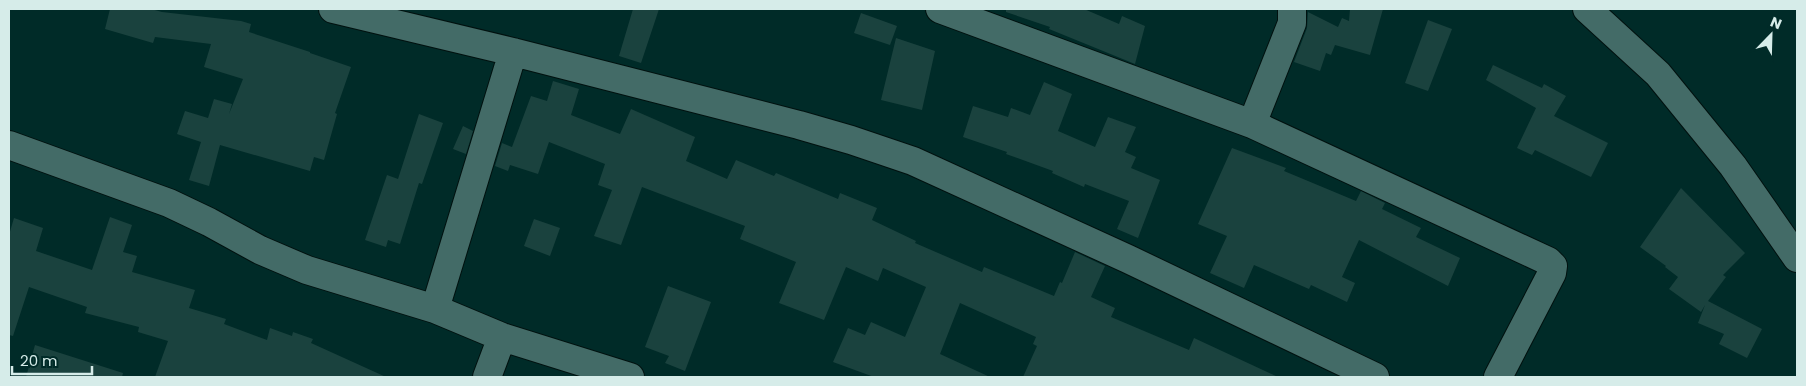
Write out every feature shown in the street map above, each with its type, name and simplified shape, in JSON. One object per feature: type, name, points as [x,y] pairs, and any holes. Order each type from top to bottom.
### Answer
[{"type":"street","points":[[333,9],[514,52],[825,132],[913,161],[1128,259],[1375,377]]},
{"type":"street","points":[[940,9],[1252,124],[1548,261],[1553,266],[1552,273],[1498,377]]},
{"type":"street","points":[[1252,124],[1292,23],[1292,9]]},
{"type":"street","points":[[1587,9],[1658,74],[1733,166],[1797,258]]},
{"type":"street","points":[[435,309],[514,52]]},
{"type":"street","points":[[9,145],[169,203],[260,250],[308,270],[435,309],[502,337],[630,377]]},
{"type":"street","points":[[487,377],[502,337]]},
{"type":"building","points":[[110,9],[151,9],[162,12],[241,21],[251,24],[249,32],[351,67],[335,113],[337,114],[324,160],[314,157],[310,171],[220,145],[209,186],[189,180],[201,142],[177,134],[185,111],[208,118],[214,99],[232,104],[229,114],[243,79],[204,67],[211,44],[155,37],[153,43],[105,29]]},
{"type":"building","points":[[633,9],[659,9],[641,63],[619,56]]},
{"type":"building","points":[[1006,9],[1084,9],[1119,24],[1122,16],[1145,26],[1135,64],[1049,29],[1050,27],[1006,12]]},
{"type":"building","points":[[1350,9],[1383,9],[1370,55],[1335,45],[1331,55],[1326,53],[1320,71],[1294,62],[1307,28],[1308,12],[1338,27],[1342,18],[1349,21]]},
{"type":"building","points":[[861,13],[897,26],[890,45],[854,33]]},
{"type":"building","points":[[1428,20],[1452,29],[1428,91],[1405,83]]},
{"type":"building","points":[[896,38],[935,51],[922,110],[881,100]]},
{"type":"building","points":[[1493,65],[1542,88],[1544,84],[1566,96],[1554,116],[1608,143],[1591,177],[1535,150],[1532,155],[1517,148],[1536,108],[1486,80]]},
{"type":"building","points":[[553,81],[579,89],[571,115],[620,134],[631,109],[695,137],[686,161],[727,179],[736,160],[774,176],[776,173],[838,199],[840,193],[877,208],[872,220],[916,241],[915,243],[982,272],[984,267],[1054,296],[1060,282],[1062,283],[1075,252],[1105,266],[1091,297],[1115,308],[1111,317],[1189,350],[1194,338],[1278,377],[1023,377],[1037,346],[1033,344],[1036,337],[960,303],[940,354],[990,377],[874,377],[833,362],[848,328],[865,335],[871,322],[905,337],[926,287],[883,268],[878,281],[846,267],[824,320],[779,303],[796,262],[740,239],[745,226],[642,187],[621,245],[594,236],[612,190],[598,185],[605,164],[549,142],[538,174],[510,165],[508,171],[495,166],[502,143],[512,147],[531,96],[547,101]]},
{"type":"building","points":[[1044,82],[1072,94],[1058,131],[1095,147],[1108,117],[1136,127],[1125,152],[1136,157],[1131,168],[1160,180],[1138,238],[1117,229],[1129,201],[1085,184],[1084,187],[1052,173],[1053,171],[1006,154],[1007,152],[963,137],[973,106],[1008,117],[1011,108],[1030,115]]},
{"type":"building","points":[[419,114],[443,123],[422,184],[419,183],[400,244],[388,240],[386,247],[365,240],[387,175],[398,179]]},
{"type":"building","points":[[463,126],[473,131],[466,154],[453,149]]},
{"type":"building","points":[[1232,148],[1286,168],[1284,171],[1356,201],[1361,191],[1385,203],[1382,209],[1421,228],[1416,237],[1460,258],[1448,286],[1359,240],[1342,277],[1355,283],[1347,302],[1311,285],[1309,289],[1254,265],[1244,288],[1210,273],[1227,236],[1198,224]]},
{"type":"building","points":[[1681,188],[1745,253],[1723,275],[1726,277],[1708,301],[1762,329],[1747,358],[1719,344],[1724,334],[1698,323],[1705,305],[1701,312],[1669,289],[1678,277],[1640,247]]},
{"type":"building","points":[[110,217],[132,225],[123,252],[137,256],[132,272],[195,290],[189,308],[226,319],[224,324],[267,340],[270,328],[292,336],[293,332],[313,339],[311,343],[386,377],[155,377],[168,341],[138,332],[139,327],[85,313],[87,307],[29,287],[13,336],[9,335],[9,235],[14,218],[43,228],[36,251],[92,270]]},
{"type":"building","points":[[534,219],[560,228],[550,256],[524,246]]},
{"type":"building","points":[[668,286],[711,302],[685,371],[665,363],[669,356],[645,347]]},
{"type":"building","points":[[35,345],[123,373],[122,377],[26,377]]}]
